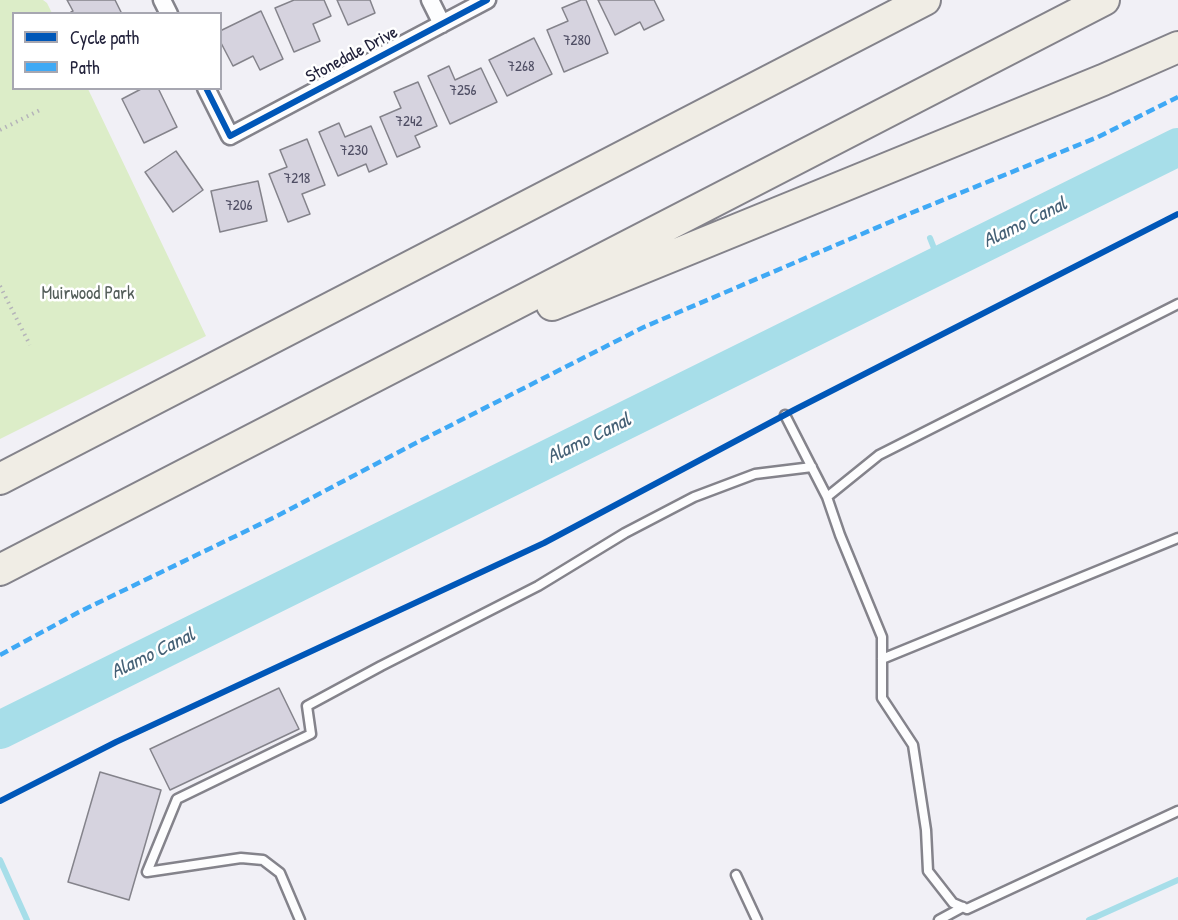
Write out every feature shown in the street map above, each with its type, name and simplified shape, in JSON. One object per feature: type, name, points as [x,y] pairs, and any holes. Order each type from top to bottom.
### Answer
[{"type":"highway","points":[[0,479],[925,0]]},
{"type":"highway","points":[[0,570],[1104,0]]},
{"type":"highway","points":[[468,329],[539,310],[1103,80],[1178,47]]},
{"type":"street","points":[[430,0],[442,24]]},
{"type":"street","name":"Stonedale Drive","points":[[207,90],[230,136],[487,0]]},
{"type":"lane","points":[[827,497],[879,455],[1178,304]]},
{"type":"lane","points":[[785,415],[827,497],[882,637],[882,698],[913,745],[926,830],[928,871],[953,903],[967,909],[1178,811]]},
{"type":"lane","points":[[300,920],[280,873],[263,860],[241,858],[147,872],[177,799],[311,734],[307,706],[538,586],[625,533],[694,497],[755,474],[812,467]]},
{"type":"lane","points":[[882,659],[1178,538]]},
{"type":"lane","points":[[736,875],[757,920]]},
{"type":"lane","points":[[939,920],[963,907]]},
{"type":"path","points":[[0,130],[40,110]]},
{"type":"path","points":[[0,286],[30,345]]},
{"type":"green space","name":"Muirwood Park","points":[[0,0],[43,0],[52,12],[12,12],[12,90],[88,90],[206,336],[0,439]]},
{"type":"building","points":[[67,0],[115,0],[121,12],[71,12],[73,11]]},
{"type":"building","points":[[294,0],[324,0],[331,16],[313,24],[320,41],[294,52],[275,8]]},
{"type":"building","points":[[337,0],[370,0],[375,13],[348,25]]},
{"type":"building","points":[[586,0],[608,53],[564,72],[547,30],[568,21],[562,8]]},
{"type":"building","points":[[598,0],[654,0],[664,20],[644,30],[640,22],[615,35]]},
{"type":"building","points":[[261,11],[283,59],[260,70],[253,56],[233,66],[222,45],[222,30]]},
{"type":"building","points":[[534,38],[552,74],[507,96],[489,60]]},
{"type":"building","points":[[449,66],[455,80],[481,68],[497,102],[450,124],[428,76]]},
{"type":"building","points":[[418,82],[437,126],[415,136],[420,147],[397,157],[380,117],[401,108],[394,92]]},
{"type":"building","points":[[139,90],[159,90],[177,127],[144,143],[122,99]]},
{"type":"building","points":[[339,123],[345,137],[371,126],[387,164],[369,172],[366,164],[338,176],[319,132]]},
{"type":"building","points":[[307,139],[325,185],[302,194],[310,214],[288,222],[269,174],[287,167],[280,150]]},
{"type":"building","points":[[176,151],[203,190],[173,212],[145,172]]},
{"type":"building","points":[[258,181],[267,221],[220,232],[211,191]]},
{"type":"building","points":[[279,688],[299,729],[170,790],[150,749]]},
{"type":"building","points":[[100,772],[161,790],[129,900],[68,882]]},
{"type":"waterway","name":"Alamo Canal","points":[[0,730],[1178,147]]},
{"type":"waterway","points":[[930,238],[941,266]]},
{"type":"waterway","points":[[0,860],[27,920]]},
{"type":"waterway","points":[[1089,920],[1178,880]]},
{"type":"marked path","points":[[0,655],[79,612],[277,516],[644,327],[911,213],[1098,137],[1178,97]]},
{"type":"cycle path","points":[[207,90],[230,136],[487,0]]},
{"type":"cycle path","points":[[0,801],[116,742],[544,543],[794,410],[1178,214]]}]
